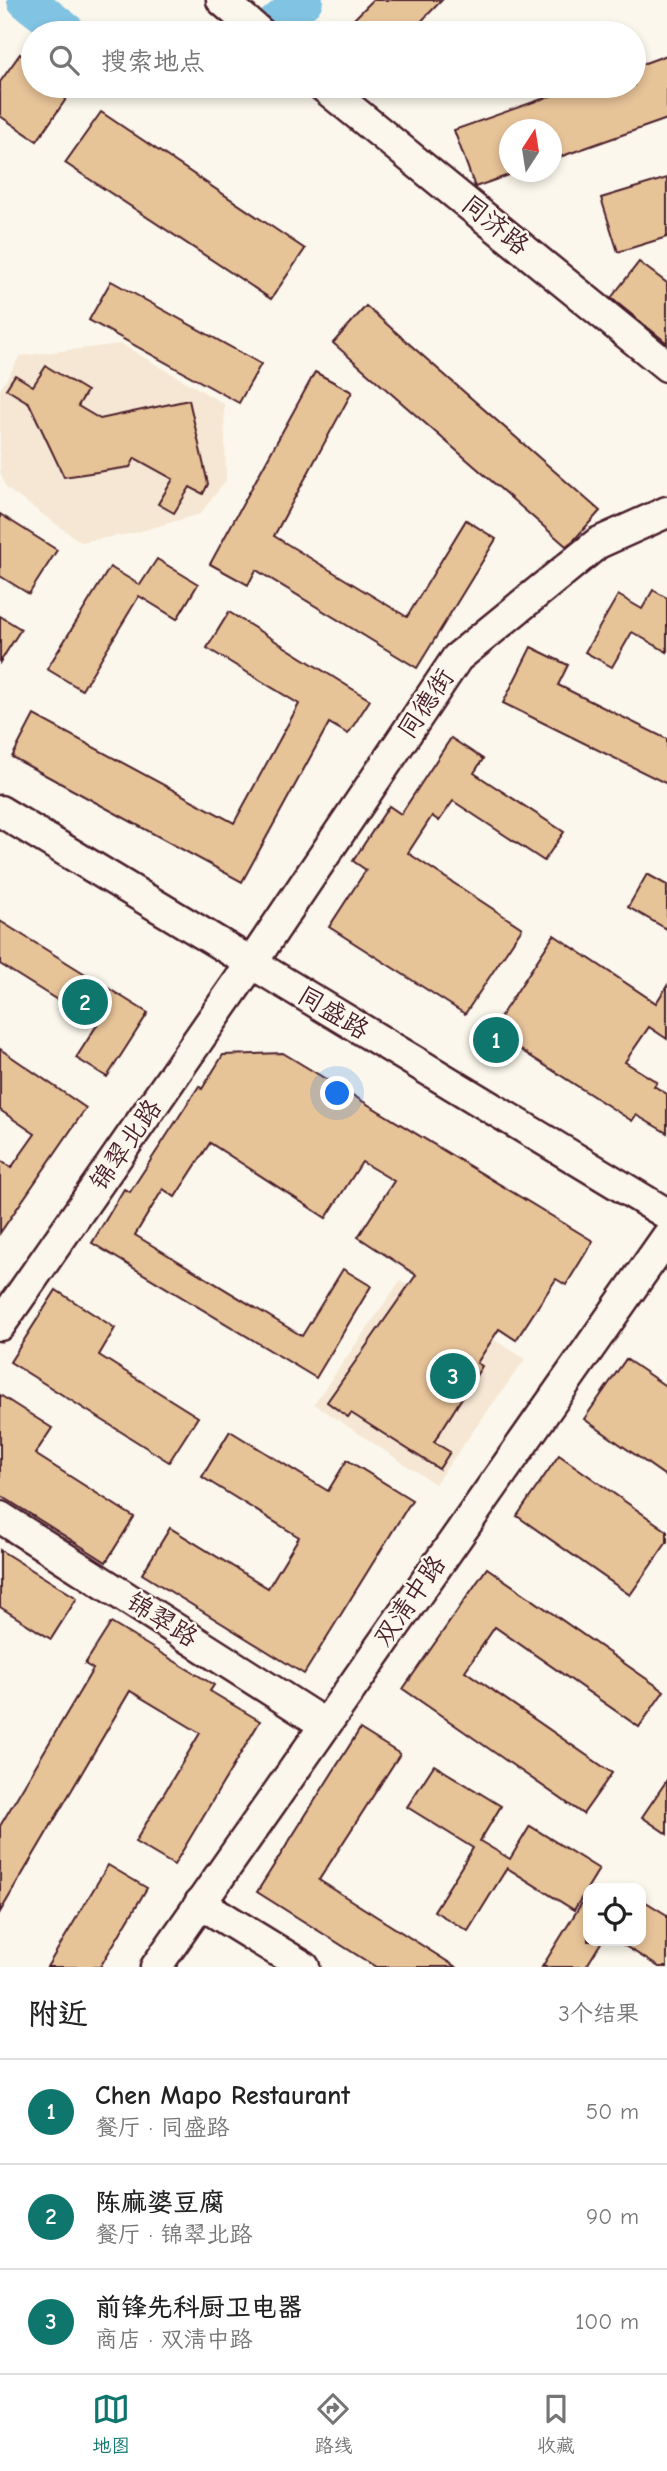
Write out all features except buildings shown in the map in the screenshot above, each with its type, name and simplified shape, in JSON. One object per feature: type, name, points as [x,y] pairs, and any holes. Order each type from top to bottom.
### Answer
[{"type":"street","name":"同济路","points":[[338,98],[667,366]]},
{"type":"street","name":"同德街","points":[[251,964],[457,659],[598,543],[667,512]]},
{"type":"street","name":"同盛路","points":[[0,811],[667,1214]]},
{"type":"street","name":"锦翠北路","points":[[0,1325],[251,964]]},
{"type":"street","name":"双清中路","points":[[156,1967],[667,1237]]},
{"type":"street","name":"锦翠路","points":[[0,1517],[324,1724]]},
{"type":"street","points":[[200,1903],[304,1967]]},
{"type":"shaded area","points":[[121,344],[224,404],[226,480],[200,514],[134,533],[81,542],[6,488],[0,472],[0,390],[20,356]]},
{"type":"shaded area","points":[[400,1281],[525,1359],[435,1484],[314,1404]]},
{"type":"waterway","points":[[26,0],[53,21]]},
{"type":"waterway","points":[[279,21],[304,0]]},
{"type":"place","name":"陈麻婆豆腐","points":[[85,1002]]},
{"type":"place","name":"Chen Mapo Restaurant","points":[[496,1040]]},
{"type":"place","name":"前锋先科厨卫电器","points":[[453,1376]]}]
